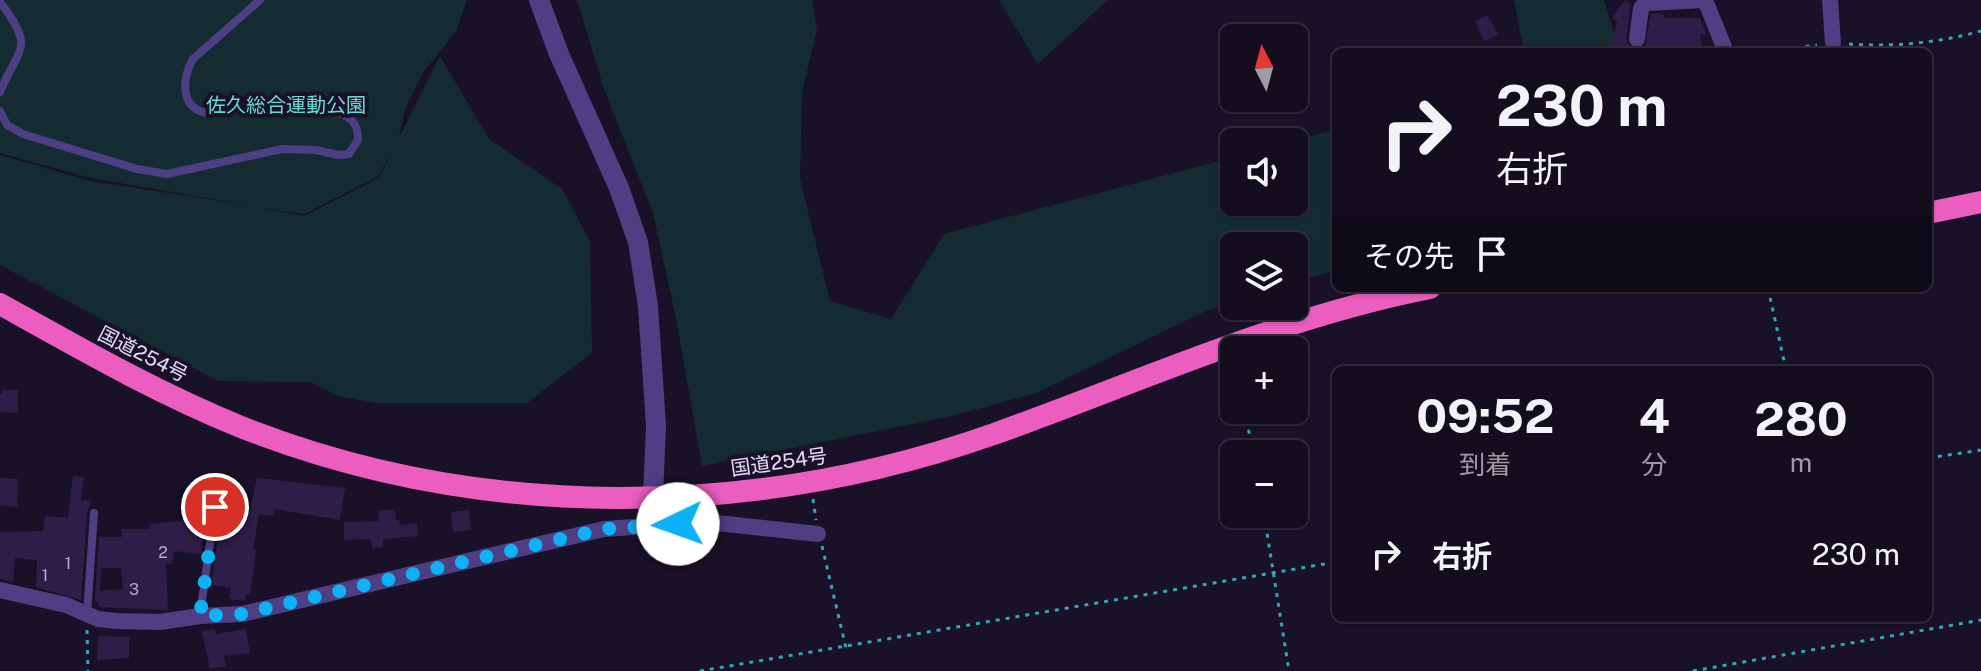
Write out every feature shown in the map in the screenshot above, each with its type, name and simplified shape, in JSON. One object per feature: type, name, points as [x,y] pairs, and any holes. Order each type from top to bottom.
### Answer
[{"type":"highway","points":[[1932,212],[1981,202]]},
{"type":"highway","name":"国道254号","points":[[0,304],[173,397],[246,429],[322,455],[479,488],[568,497],[653,498],[731,493],[848,476],[947,449],[1234,343],[1358,304],[1412,292]]},
{"type":"street","points":[[539,0],[559,54],[630,216],[643,264],[656,425],[653,498]]},
{"type":"street","points":[[1637,39],[1641,8],[1646,3],[1705,0],[1724,48]]},
{"type":"street","points":[[1830,0],[1833,43]]},
{"type":"street","points":[[0,590],[66,605],[98,619],[144,623],[242,614],[620,527],[708,522],[818,534]]},
{"type":"lane","points":[[0,111],[7,125],[23,134],[137,169],[167,174],[282,149],[349,154],[358,140],[355,123],[349,116],[312,103],[267,100],[211,113],[196,108],[189,101],[184,86],[187,68],[193,59],[260,0]]},
{"type":"lane","points":[[0,2],[20,29],[22,39],[18,59],[0,92]]},
{"type":"lane","points":[[200,616],[215,507]]},
{"type":"lane","points":[[87,615],[94,513]]},
{"type":"path","points":[[1796,48],[1833,43],[1920,44],[1981,31]]},
{"type":"path","points":[[1769,292],[1785,366]]},
{"type":"path","points":[[1932,457],[1981,450]]},
{"type":"path","points":[[810,483],[818,534],[846,648]]},
{"type":"path","points":[[1266,528],[1289,671]]},
{"type":"path","points":[[700,671],[1332,563]]},
{"type":"path","points":[[87,615],[88,671]]},
{"type":"path","points":[[1693,671],[1981,620]]},
{"type":"green space","name":"佐久総合運動公園","points":[[0,0],[467,0],[456,31],[422,74],[405,109],[399,139],[440,56],[489,139],[562,189],[590,241],[592,353],[527,403],[375,403],[338,396],[311,382],[218,381],[0,265],[0,155],[90,181],[247,205],[91,178],[0,153]],"holes":[[[392,152],[379,178],[304,216],[261,208],[304,214],[377,177]]]},
{"type":"green space","points":[[577,0],[812,0],[817,29],[802,93],[800,179],[830,301],[891,319],[944,234],[1220,161],[1220,216],[1308,216],[1308,137],[1332,131],[1332,271],[1308,279],[1308,232],[1220,232],[1220,306],[1036,393],[956,415],[702,466],[676,318],[653,213],[604,89]]},
{"type":"green space","points":[[999,0],[1108,0],[1038,64]]},
{"type":"green space","points":[[1514,0],[1604,0],[1619,48],[1523,48]]},
{"type":"building","points":[[1625,0],[1631,4],[1626,38],[1631,48],[1612,48],[1617,22],[1612,18]]},
{"type":"building","points":[[1659,13],[1664,18],[1700,18],[1705,34],[1700,34],[1702,48],[1642,48],[1645,46],[1651,14]]},
{"type":"building","points":[[1488,15],[1498,35],[1484,41],[1475,21]]},
{"type":"building","points":[[2,390],[18,390],[18,413],[0,412]]},
{"type":"building","points":[[73,476],[84,477],[81,500],[91,501],[87,513],[81,600],[36,587],[37,560],[15,558],[13,582],[0,579],[0,532],[43,531],[45,516],[68,518]]},
{"type":"building","points":[[0,478],[18,479],[17,507],[0,505]]},
{"type":"building","points":[[257,478],[345,488],[340,520],[274,509],[273,516],[259,514],[250,595],[246,594],[245,601],[229,599],[231,588],[213,585],[212,579],[221,517],[247,522]]},
{"type":"building","points":[[394,509],[400,525],[417,523],[418,536],[383,539],[383,547],[372,549],[371,539],[344,540],[344,522],[379,521],[378,511]]},
{"type":"building","points":[[469,510],[471,530],[453,532],[451,512]]},
{"type":"building","points":[[206,518],[201,554],[174,551],[172,564],[166,563],[168,610],[99,607],[95,601],[99,537],[122,537],[122,529],[150,529],[150,524]],"holes":[[[101,568],[121,568],[123,589],[100,591]]]},
{"type":"building","points":[[215,629],[216,634],[246,629],[250,653],[224,656],[226,666],[210,669],[202,631]]},
{"type":"building","points":[[98,636],[129,637],[129,658],[97,660]]},
{"type":"route","points":[[215,507],[200,616],[242,614],[604,529],[678,524]]}]
